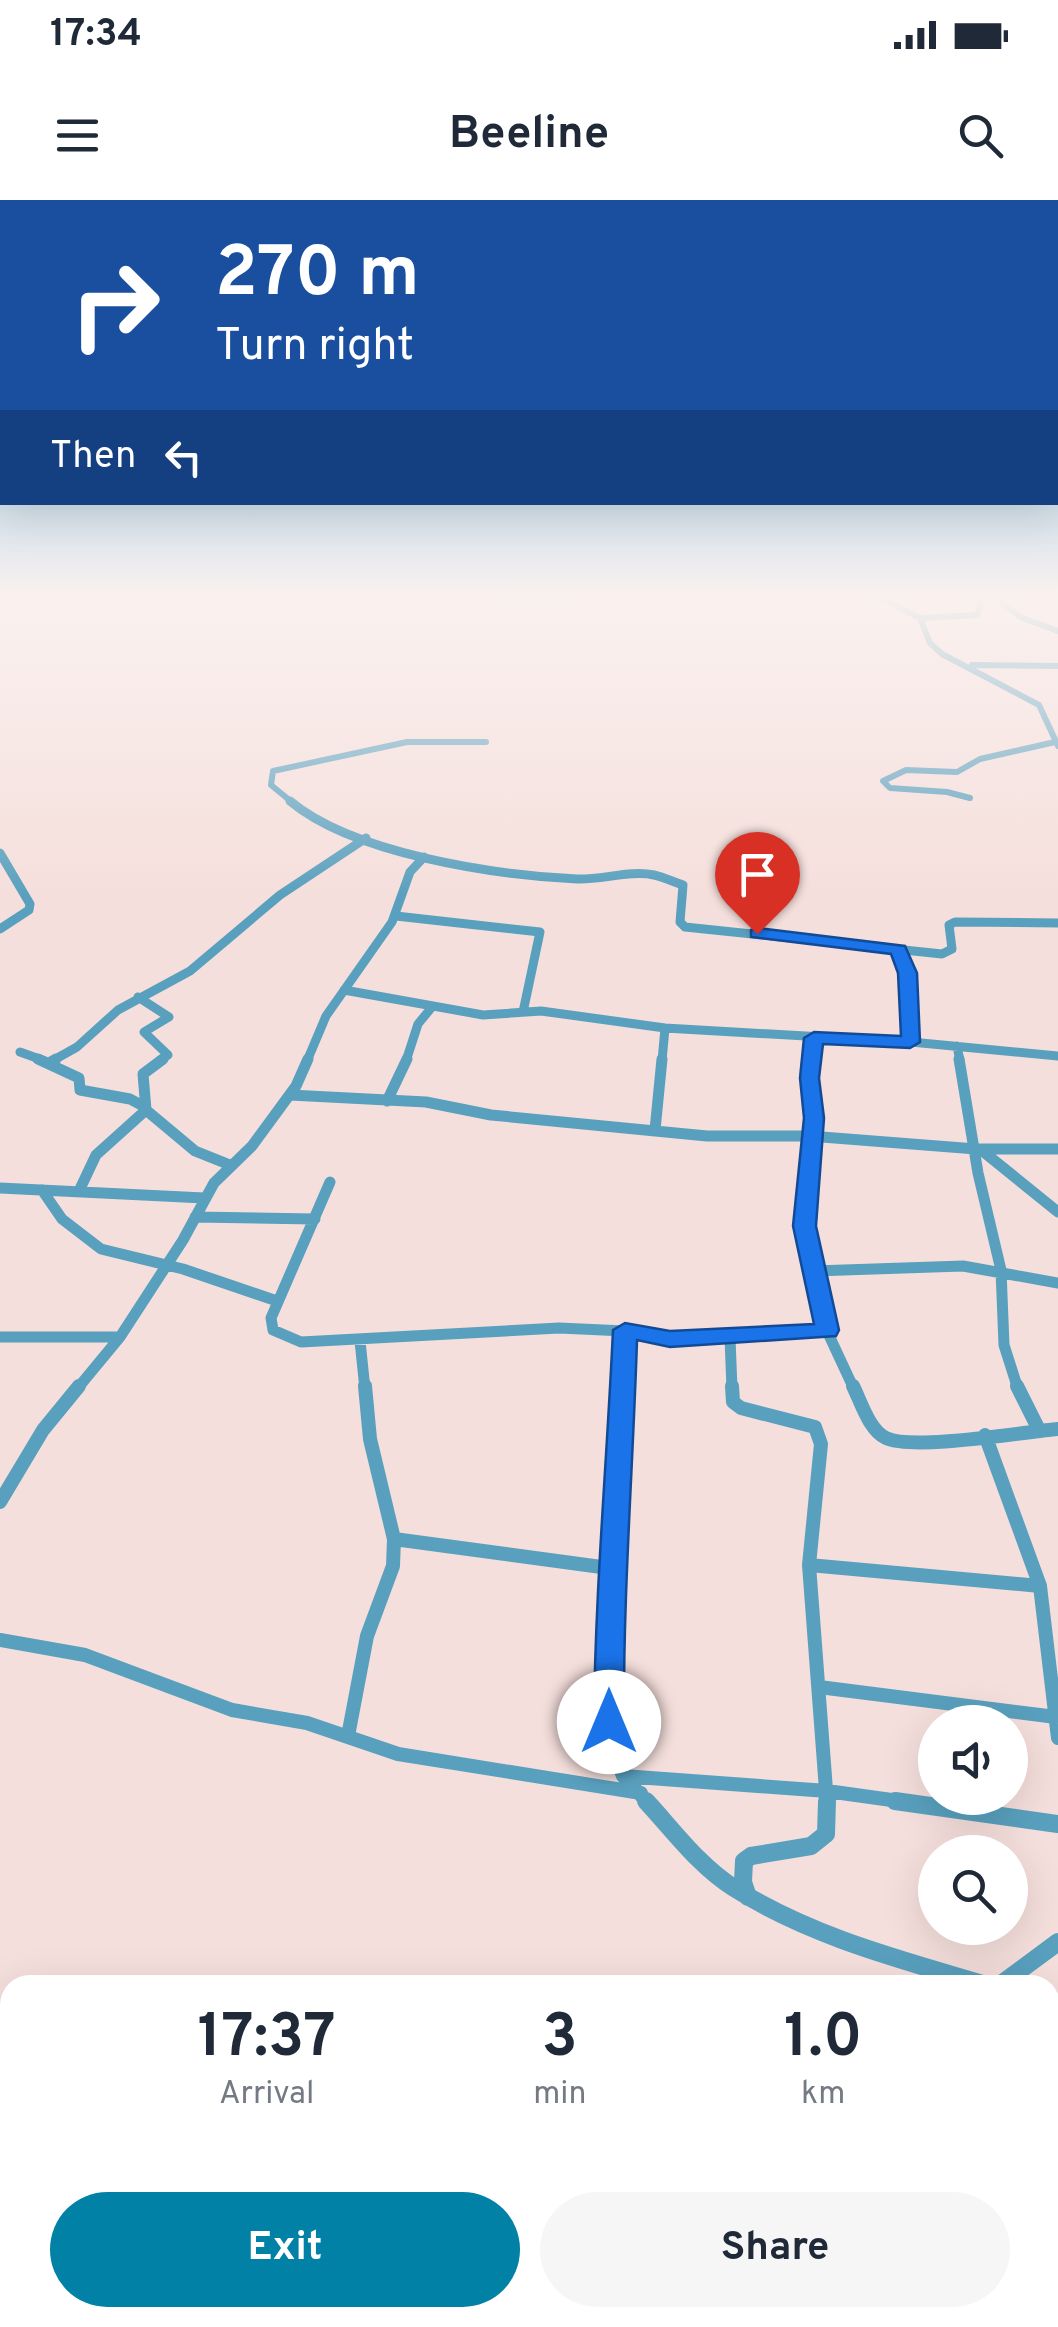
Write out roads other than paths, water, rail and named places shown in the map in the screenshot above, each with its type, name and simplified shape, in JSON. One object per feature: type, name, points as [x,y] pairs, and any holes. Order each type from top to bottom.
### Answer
[{"type":"street","points":[[970,798],[947,792],[890,788],[883,781],[906,770],[959,771],[980,759],[1056,744],[1039,704],[1027,697]]},
{"type":"street","points":[[486,742],[452,736],[368,747],[271,773],[272,789],[298,804],[307,815],[337,830],[424,857],[540,878],[657,876],[682,883],[680,922],[685,928],[950,952],[949,925],[955,922],[1058,923]]},
{"type":"street","points":[[51,1062],[77,1047],[103,1021],[138,997],[190,971],[280,895],[366,838]]},
{"type":"street","points":[[0,852],[30,904],[29,910],[0,929]]},
{"type":"street","points":[[0,1502],[43,1430],[120,1337],[204,1198],[252,1146],[290,1095],[306,1068],[326,1016],[396,916],[410,872],[424,857]]},
{"type":"street","points":[[396,916],[540,932],[523,1012]]},
{"type":"street","points":[[898,950],[908,973],[910,1042]]},
{"type":"street","points":[[344,990],[483,1015],[523,1012],[666,1028],[910,1042],[1058,1056]]},
{"type":"street","points":[[138,997],[169,1016],[144,1032],[168,1054],[143,1074],[145,1108]]},
{"type":"street","points":[[387,1101],[405,1065],[418,1024],[432,1007]]},
{"type":"street","points":[[655,1130],[666,1028]]},
{"type":"street","points":[[814,1038],[810,1078],[814,1118],[809,1136],[811,1174],[804,1226],[828,1330],[870,1422],[884,1438],[910,1443],[1058,1429]]},
{"type":"street","points":[[956,1046],[1001,1270],[1000,1313],[1009,1367],[1039,1430]]},
{"type":"street","points":[[20,1052],[78,1076],[80,1090],[130,1099],[196,1152],[230,1166]]},
{"type":"street","points":[[290,1095],[426,1102],[473,1113],[717,1137],[809,1136],[978,1149],[1058,1149]]},
{"type":"street","points":[[79,1191],[84,1171],[99,1148],[145,1108]]},
{"type":"street","points":[[978,1149],[1058,1212]]},
{"type":"street","points":[[330,1182],[270,1324],[283,1338],[301,1342],[360,1341],[483,1330],[625,1330],[670,1339],[828,1330]]},
{"type":"street","points":[[0,1188],[204,1198]]},
{"type":"street","points":[[42,1190],[62,1219],[90,1243],[278,1301]]},
{"type":"street","points":[[196,1217],[314,1218]]},
{"type":"street","points":[[814,1271],[928,1266],[1001,1270],[1058,1283]]},
{"type":"street","points":[[625,1330],[616,1569],[609,1626],[610,1739],[624,1776],[700,1860],[748,1897],[836,1941],[952,1975]]},
{"type":"street","points":[[0,1336],[120,1337]]},
{"type":"street","points":[[730,1338],[733,1402],[741,1408],[804,1422],[820,1434],[809,1566],[826,1834],[821,1841],[751,1856],[744,1862],[743,1882],[748,1897]]},
{"type":"street","points":[[348,1736],[359,1695],[367,1636],[393,1566],[394,1539],[370,1440],[360,1341]]},
{"type":"street","points":[[985,1435],[1040,1586],[1058,1738]]},
{"type":"street","points":[[394,1539],[616,1569]]},
{"type":"street","points":[[809,1566],[1040,1586]]},
{"type":"street","points":[[0,1640],[85,1655],[232,1710],[307,1723],[398,1754],[641,1794]]},
{"type":"street","points":[[819,1687],[1056,1717]]},
{"type":"street","points":[[624,1776],[826,1791],[1058,1824]]},
{"type":"street","points":[[1013,1975],[1058,1942]]}]
